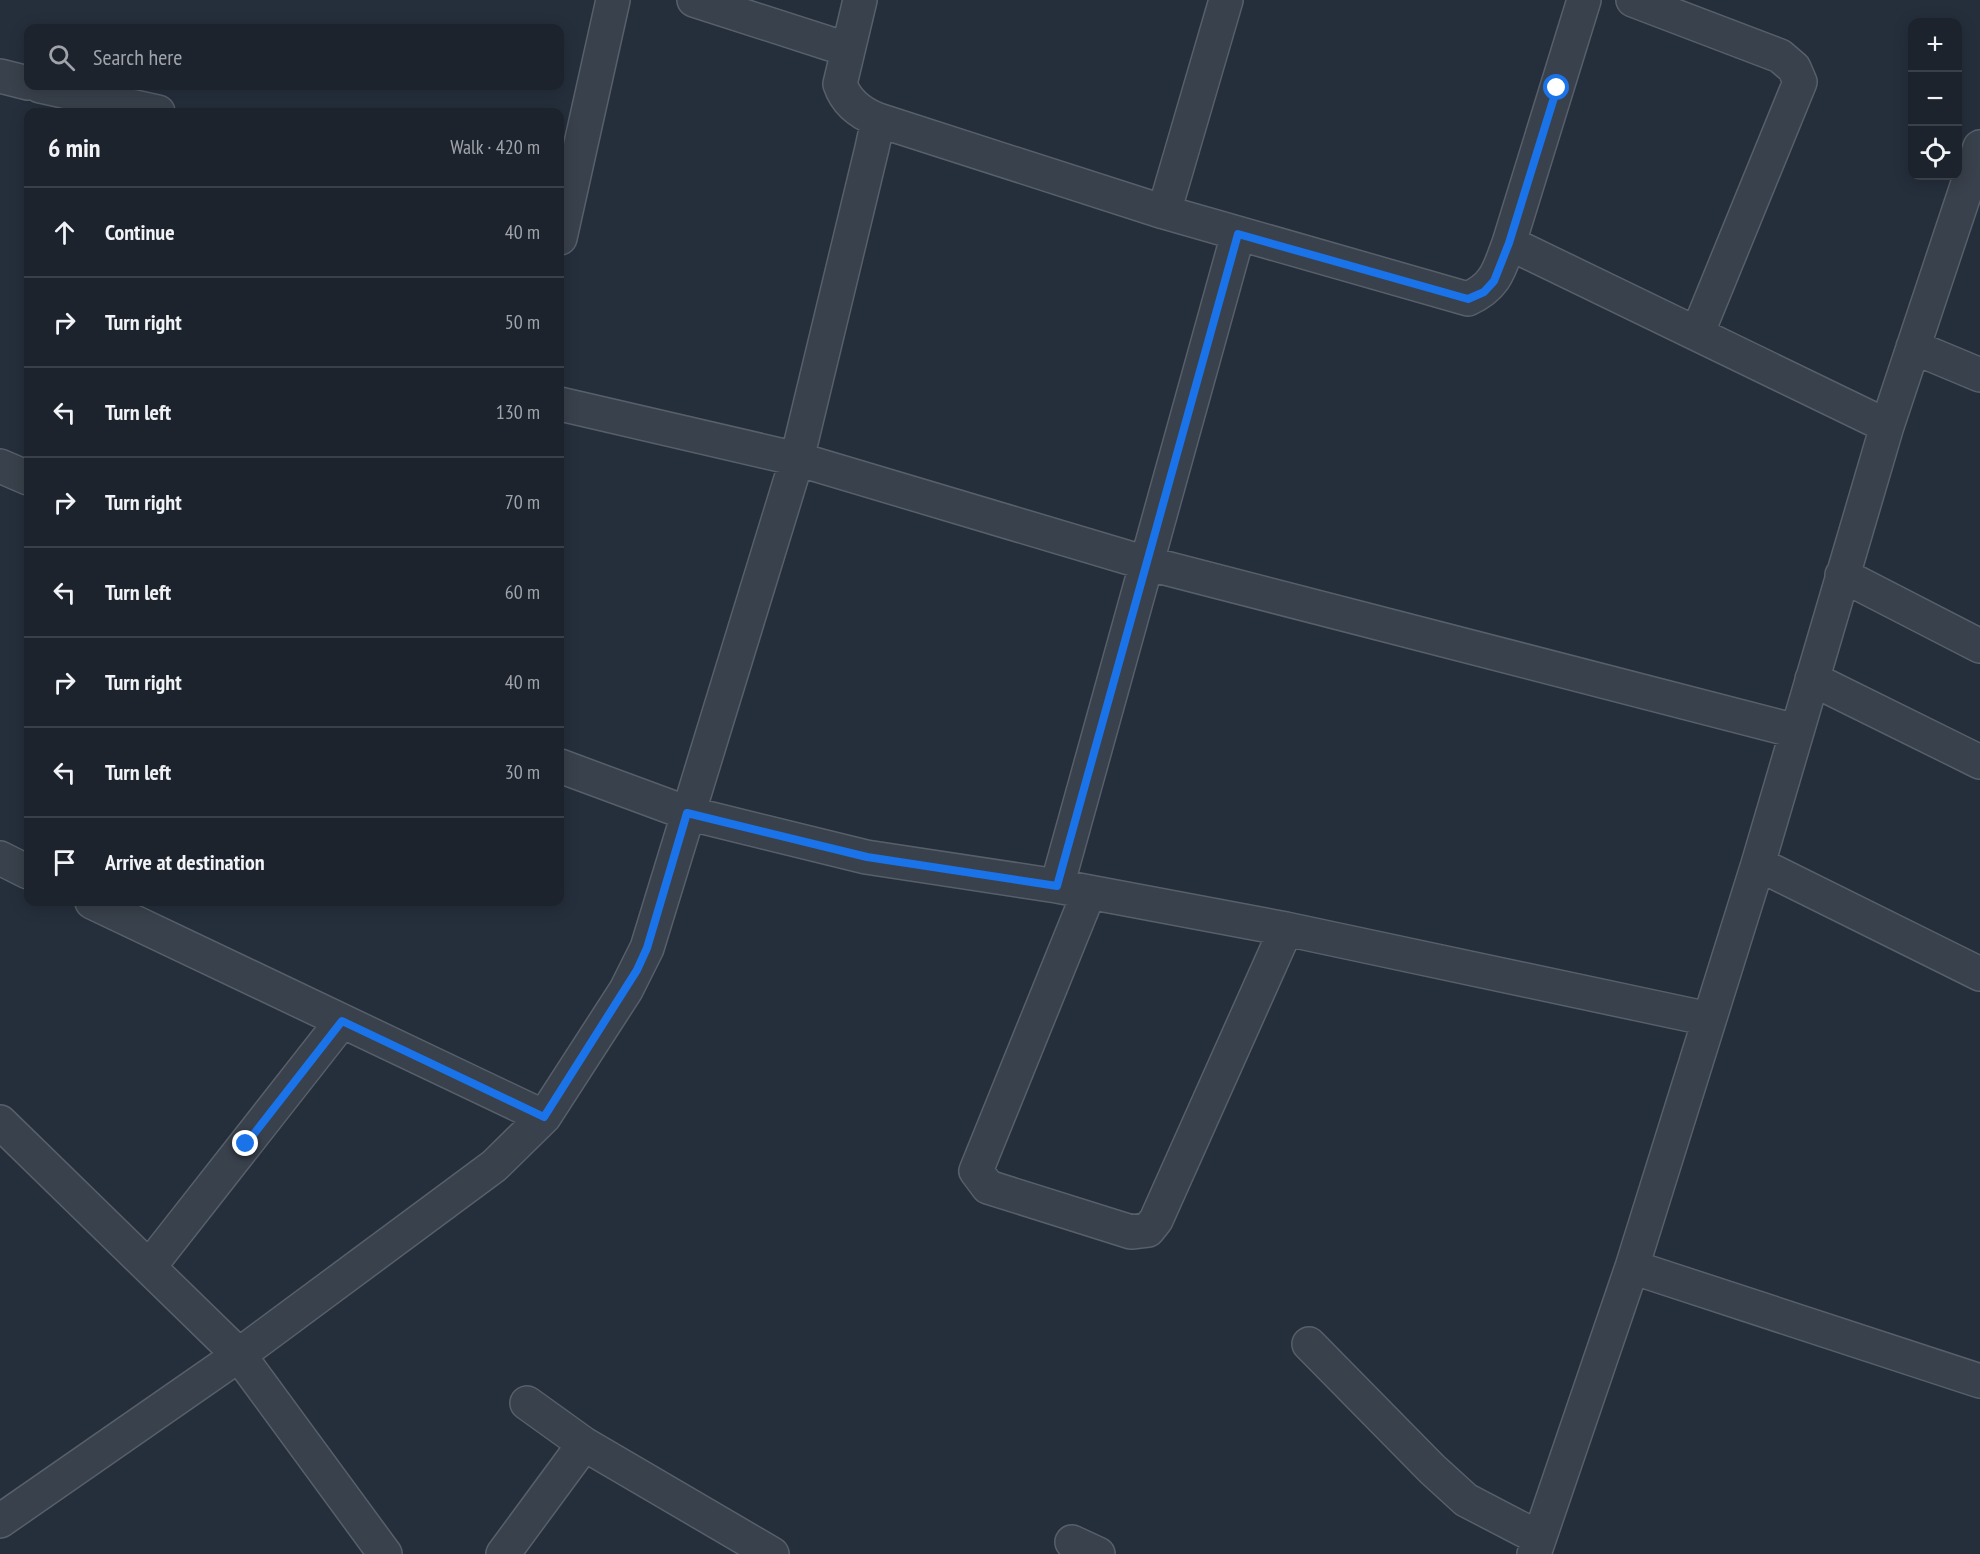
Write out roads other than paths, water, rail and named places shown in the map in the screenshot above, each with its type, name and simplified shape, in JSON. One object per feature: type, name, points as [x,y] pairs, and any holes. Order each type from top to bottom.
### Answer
[{"type":"street","points":[[564,209],[614,0]]},
{"type":"street","points":[[694,0],[846,49]]},
{"type":"street","points":[[860,0],[846,49],[840,84],[843,92],[861,114],[1164,212],[1468,299],[1484,292],[1494,281],[1509,243],[1584,0]]},
{"type":"street","points":[[1164,212],[1226,0]]},
{"type":"street","points":[[1634,0],[1780,56],[1794,68],[1800,82],[1697,334]]},
{"type":"street","points":[[0,76],[24,82]]},
{"type":"street","points":[[58,90],[140,108]]},
{"type":"street","points":[[0,1521],[239,1355],[494,1166],[544,1117],[637,970],[647,948],[797,459],[878,120]]},
{"type":"street","points":[[1310,1344],[1432,1469],[1466,1500],[1537,1546],[1632,1268],[1758,864],[1887,426],[1980,147]]},
{"type":"street","points":[[1057,886],[1238,234]]},
{"type":"street","points":[[1509,243],[1887,426]]},
{"type":"street","points":[[1913,347],[1980,375]]},
{"type":"street","points":[[564,405],[797,459],[1146,563],[1796,731]]},
{"type":"street","points":[[0,466],[24,476]]},
{"type":"street","points":[[1842,575],[1980,646]]},
{"type":"street","points":[[1812,679],[1980,762]]},
{"type":"street","points":[[564,767],[687,813],[867,857],[1057,886],[1286,929],[1709,1019]]},
{"type":"street","points":[[0,858],[24,870]]},
{"type":"street","points":[[1758,864],[1980,974]]},
{"type":"street","points":[[1089,892],[976,1171],[988,1187],[1131,1232],[1148,1230],[1156,1220],[1286,929]]},
{"type":"street","points":[[125,909],[342,1021],[544,1117]]},
{"type":"street","points":[[149,1267],[342,1021]]},
{"type":"street","points":[[0,1122],[239,1355],[385,1554]]},
{"type":"street","points":[[1632,1268],[1980,1382]]},
{"type":"street","points":[[527,1403],[584,1444],[772,1554]]},
{"type":"street","points":[[503,1554],[584,1444]]}]
